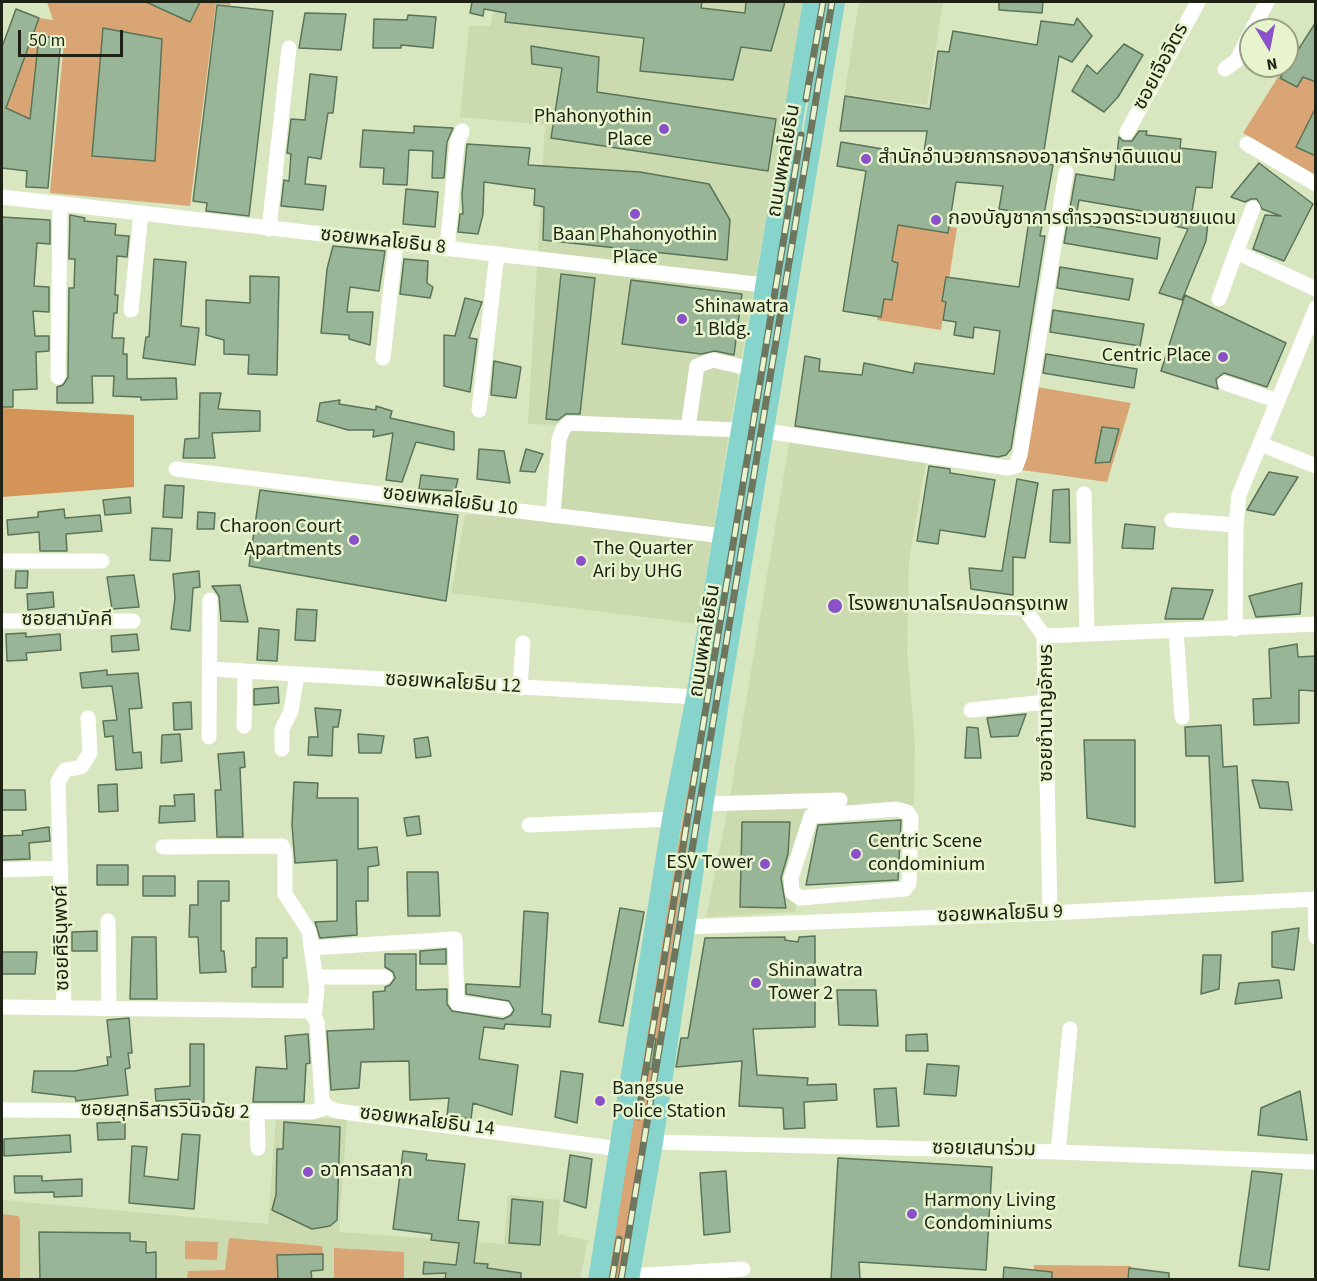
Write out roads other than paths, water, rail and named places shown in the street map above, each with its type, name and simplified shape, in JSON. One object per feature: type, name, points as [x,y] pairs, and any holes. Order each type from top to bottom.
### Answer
[{"type":"main road","name":"ถนนพหลโยธิน","points":[[598,1280],[672,819],[696,697],[813,2]]},
{"type":"main road","name":"ถนนพหลโยธิน","points":[[629,1278],[653,1142],[703,804],[836,2]]},
{"type":"main road","points":[[764,285],[788,289]]},
{"type":"main road","points":[[757,336],[781,339]]},
{"type":"main road","points":[[723,536],[747,539]]},
{"type":"street","name":"ซอยเจือจิตร","points":[[1127,132],[1198,2]]},
{"type":"street","points":[[1259,18],[1268,2]]},
{"type":"street","points":[[269,229],[289,48]]},
{"type":"street","points":[[1225,69],[1239,56]]},
{"type":"street","points":[[447,249],[457,143],[462,131]]},
{"type":"street","points":[[1247,144],[1316,184]]},
{"type":"street","points":[[765,431],[1008,468],[1016,466],[1020,455],[1066,172]]},
{"type":"street","name":"ซอยพหลโยธิน 8","points":[[2,197],[764,285]]},
{"type":"street","points":[[58,377],[60,204]]},
{"type":"street","points":[[1219,299],[1252,208]]},
{"type":"street","points":[[131,310],[141,213]]},
{"type":"street","points":[[383,358],[396,243]]},
{"type":"street","points":[[1236,252],[1316,289]]},
{"type":"street","points":[[479,410],[497,254]]},
{"type":"street","points":[[1235,629],[1236,525],[1239,495],[1316,308]]},
{"type":"street","points":[[688,428],[697,366],[713,360],[751,369]]},
{"type":"street","points":[[1225,383],[1278,401]]},
{"type":"street","points":[[553,514],[559,440],[563,429],[569,423],[741,430]]},
{"type":"street","points":[[1260,444],[1316,466]]},
{"type":"street","name":"ซอยพหลโยธิน 10","points":[[176,469],[313,490],[553,514],[723,536]]},
{"type":"street","points":[[1084,494],[1087,634]]},
{"type":"street","points":[[1172,520],[1236,525]]},
{"type":"street","points":[[2,561],[102,561]]},
{"type":"street","points":[[209,737],[210,600]]},
{"type":"street","points":[[924,604],[1024,608],[1044,636]]},
{"type":"street","name":"ซอยสามัคคี","points":[[2,621],[134,621]]},
{"type":"street","name":"ซอยชำนาญอักษร","points":[[1050,913],[1044,636],[1316,624]]},
{"type":"street","points":[[1176,631],[1182,717]]},
{"type":"street","points":[[520,688],[523,643]]},
{"type":"street","name":"ซอยพหลโยธิน 12","points":[[210,669],[696,697]]},
{"type":"street","points":[[244,672],[244,726]]},
{"type":"street","points":[[282,749],[282,729],[291,711],[297,675]]},
{"type":"street","points":[[971,710],[1046,702]]},
{"type":"street","name":"ซอยศิรินุพงศ์","points":[[64,1008],[58,782],[65,771],[81,767],[90,753],[88,718]]},
{"type":"street","points":[[703,804],[840,800]]},
{"type":"street","points":[[896,809],[907,812],[911,818],[909,883],[905,889],[823,897],[800,898],[792,892],[791,878],[811,816],[896,809]]},
{"type":"street","points":[[529,825],[672,819]]},
{"type":"street","points":[[163,847],[282,846],[285,853],[285,894],[309,931],[316,977],[317,1000],[314,1016],[321,1057],[322,1100],[327,1107]]},
{"type":"street","name":"ซอยศิรินุพงศ์","points":[[2,870],[61,868]]},
{"type":"street","points":[[819,922],[823,897]]},
{"type":"street","points":[[1315,899],[1316,937]]},
{"type":"street","name":"ซอยพหลโยธิน 9","points":[[684,927],[1050,913],[1315,899]]},
{"type":"street","points":[[108,921],[109,1008]]},
{"type":"street","points":[[311,948],[455,939],[458,1003],[504,1009]]},
{"type":"street","points":[[316,977],[385,977]]},
{"type":"street","points":[[2,1007],[310,1011],[314,1016]]},
{"type":"street","points":[[1058,1152],[1070,1029]]},
{"type":"street","name":"ซอยพหลโยธิน 14","points":[[327,1107],[337,1111],[620,1149]]},
{"type":"street","name":"ซอยสุทธิสารวินิจฉัย 2","points":[[2,1110],[257,1113],[314,1112],[327,1107]]},
{"type":"street","points":[[257,1113],[258,1148]]},
{"type":"street","name":"ซอยเสนาร่วม","points":[[653,1142],[1058,1152],[1316,1162]]},
{"type":"street","points":[[629,1278],[743,1269]]},
{"type":"railway","points":[[806,99],[823,2]]},
{"type":"railway","points":[[621,1280],[832,2]]},
{"type":"railway","points":[[638,1117],[801,135]]},
{"type":"railway","points":[[612,1280],[619,1239]]},
{"type":"place","name":"Phahonyothin Place","points":[[664,129]]},
{"type":"place","name":"สำนักอำนวยการกองอาสารักษาดินแดน","points":[[866,159]]},
{"type":"place","name":"Baan Phahonyothin Place","points":[[635,214]]},
{"type":"place","name":"กองบัญชาการตำรวจตระเวนชายแดน","points":[[936,220]]},
{"type":"place","name":"Shinawatra 1 Bldg.","points":[[682,319]]},
{"type":"place","name":"Centric Place","points":[[1223,357]]},
{"type":"place","name":"Charoon Court Apartments","points":[[354,540]]},
{"type":"place","name":"The Quarter Ari by UHG","points":[[581,561]]},
{"type":"place","name":"โรงพยาบาลโรคปอดกรุงเทพ","points":[[835,606]]},
{"type":"place","name":"Centric Scene condominium","points":[[856,854]]},
{"type":"place","name":"ESV Tower","points":[[765,864]]},
{"type":"place","name":"Shinawatra Tower 2","points":[[756,983]]},
{"type":"place","name":"Bangsue Police Station","points":[[600,1101]]},
{"type":"place","name":"อาคารสลาก","points":[[308,1172]]},
{"type":"place","name":"Harmony Living Condominiums","points":[[912,1214]]}]
